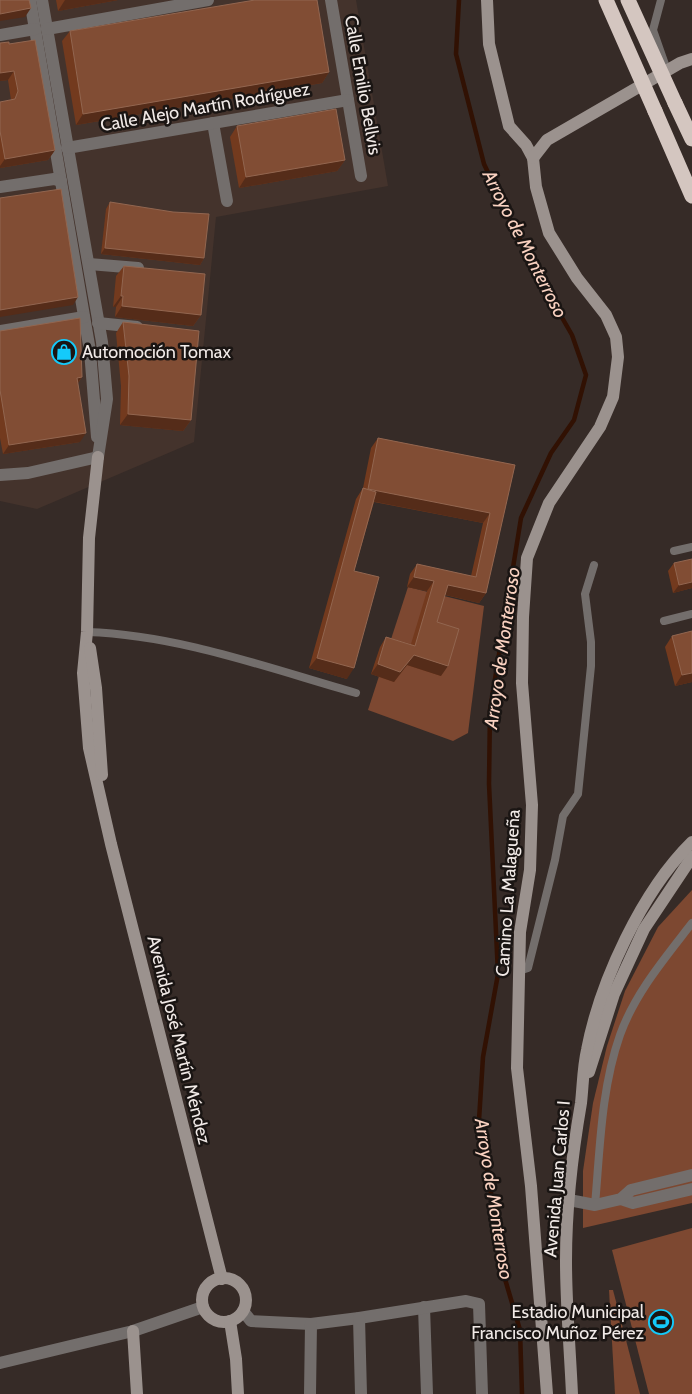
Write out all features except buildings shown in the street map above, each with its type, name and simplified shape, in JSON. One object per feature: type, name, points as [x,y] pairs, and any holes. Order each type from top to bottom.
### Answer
[{"type":"highway","points":[[606,0],[692,196]]},
{"type":"highway","points":[[628,0],[692,140]]},
{"type":"street","name":"Avenida José Martín Méndez","points":[[30,0],[53,66],[89,264],[106,379],[105,420],[98,457],[89,538],[87,632],[96,688],[104,810],[222,1278]]},
{"type":"street","name":"Avenida José Martín Méndez","points":[[42,0],[41,29],[49,115],[62,181],[94,386],[98,457]]},
{"type":"street","points":[[0,35],[208,0]]},
{"type":"street","name":"Calle Emilio Bellvis","points":[[331,0],[361,176]]},
{"type":"street","name":"Camino La Malagueña","points":[[487,0],[489,44],[509,126],[526,145],[533,158],[536,187],[549,233],[577,278],[606,315],[616,337],[618,357],[617,376],[610,405],[600,427],[549,503],[527,558],[522,683],[532,804],[530,870],[520,932],[517,1068],[531,1186],[547,1394]]},
{"type":"street","points":[[533,158],[547,140],[668,70],[692,59]]},
{"type":"street","name":"Calle Alejo Martín Rodríguez","points":[[67,148],[348,100]]},
{"type":"street","name":"Avenida José Martín Méndez","points":[[49,115],[59,131],[62,144],[67,148]]},
{"type":"street","points":[[213,123],[228,201]]},
{"type":"street","points":[[0,187],[54,179],[62,181]]},
{"type":"street","points":[[89,264],[153,269]]},
{"type":"street","name":"Avenida José Martín Méndez","points":[[84,317],[92,322],[97,359],[106,379]]},
{"type":"street","points":[[0,331],[84,317]]},
{"type":"street","points":[[98,323],[154,329]]},
{"type":"street","points":[[0,475],[28,472],[98,457]]},
{"type":"street","name":"Avenida Juan Carlos I","points":[[572,1394],[566,1261],[574,1142],[587,1050],[600,1004],[626,939],[654,890],[692,842]]},
{"type":"street","name":"Avenida Juan Carlos I","points":[[583,1088],[614,994],[644,929],[692,857]]},
{"type":"street","points":[[569,1200],[595,1205],[621,1199],[631,1190],[692,1175]]},
{"type":"street","points":[[621,1199],[633,1203],[692,1189]]},
{"type":"street","points":[[222,1278],[235,1281],[245,1295],[243,1311],[230,1322],[214,1320],[203,1307],[204,1290],[209,1284],[222,1278]]},
{"type":"street","points":[[243,1311],[251,1321],[311,1324],[466,1301],[479,1304],[482,1394]]},
{"type":"street","points":[[0,1363],[133,1331],[203,1307]]},
{"type":"street","points":[[424,1307],[427,1394]]},
{"type":"street","points":[[360,1318],[361,1394]]},
{"type":"street","points":[[230,1322],[236,1359],[238,1394]]},
{"type":"street","points":[[310,1394],[311,1324]]},
{"type":"street","points":[[133,1331],[137,1394]]},
{"type":"lane","points":[[661,0],[654,30],[668,70]]},
{"type":"lane","points":[[674,551],[692,547]]},
{"type":"lane","points":[[519,971],[528,968],[539,929],[563,816],[578,794],[591,666],[591,642],[585,594],[594,565]]},
{"type":"lane","points":[[664,621],[692,614]]},
{"type":"lane","points":[[87,632],[131,636],[198,648],[356,693]]},
{"type":"lane","points":[[595,1205],[604,1106],[620,1034],[656,967],[692,923]]},
{"type":"shaded area","points":[[0,0],[356,0],[388,186],[216,217],[194,442],[37,509],[0,501]]},
{"type":"shaded area","points":[[408,587],[484,606],[468,733],[453,741],[368,710]]},
{"type":"shaded area","points":[[692,890],[692,1203],[583,1228],[583,1171],[593,1103],[607,1046],[625,991],[658,927]]},
{"type":"shaded area","name":"Estadio Municipal Francisco Muñoz Pérez","points":[[692,1228],[692,1394],[649,1394],[612,1250]]},
{"type":"shaded area","points":[[609,1290],[613,1290],[640,1394],[615,1394]]},
{"type":"waterway","name":"Arroyo de Monterroso","points":[[459,0],[456,54],[484,164],[533,267],[572,335],[586,375],[574,420],[551,453],[521,518],[490,710],[489,784],[498,974],[483,1057],[479,1120],[505,1279],[520,1330],[522,1394]]},
{"type":"place","name":"Automoción Tomax","points":[[64,352]]},
{"type":"place","name":"Estadio Municipal Francisco Muñoz Pérez","points":[[661,1322]]}]
